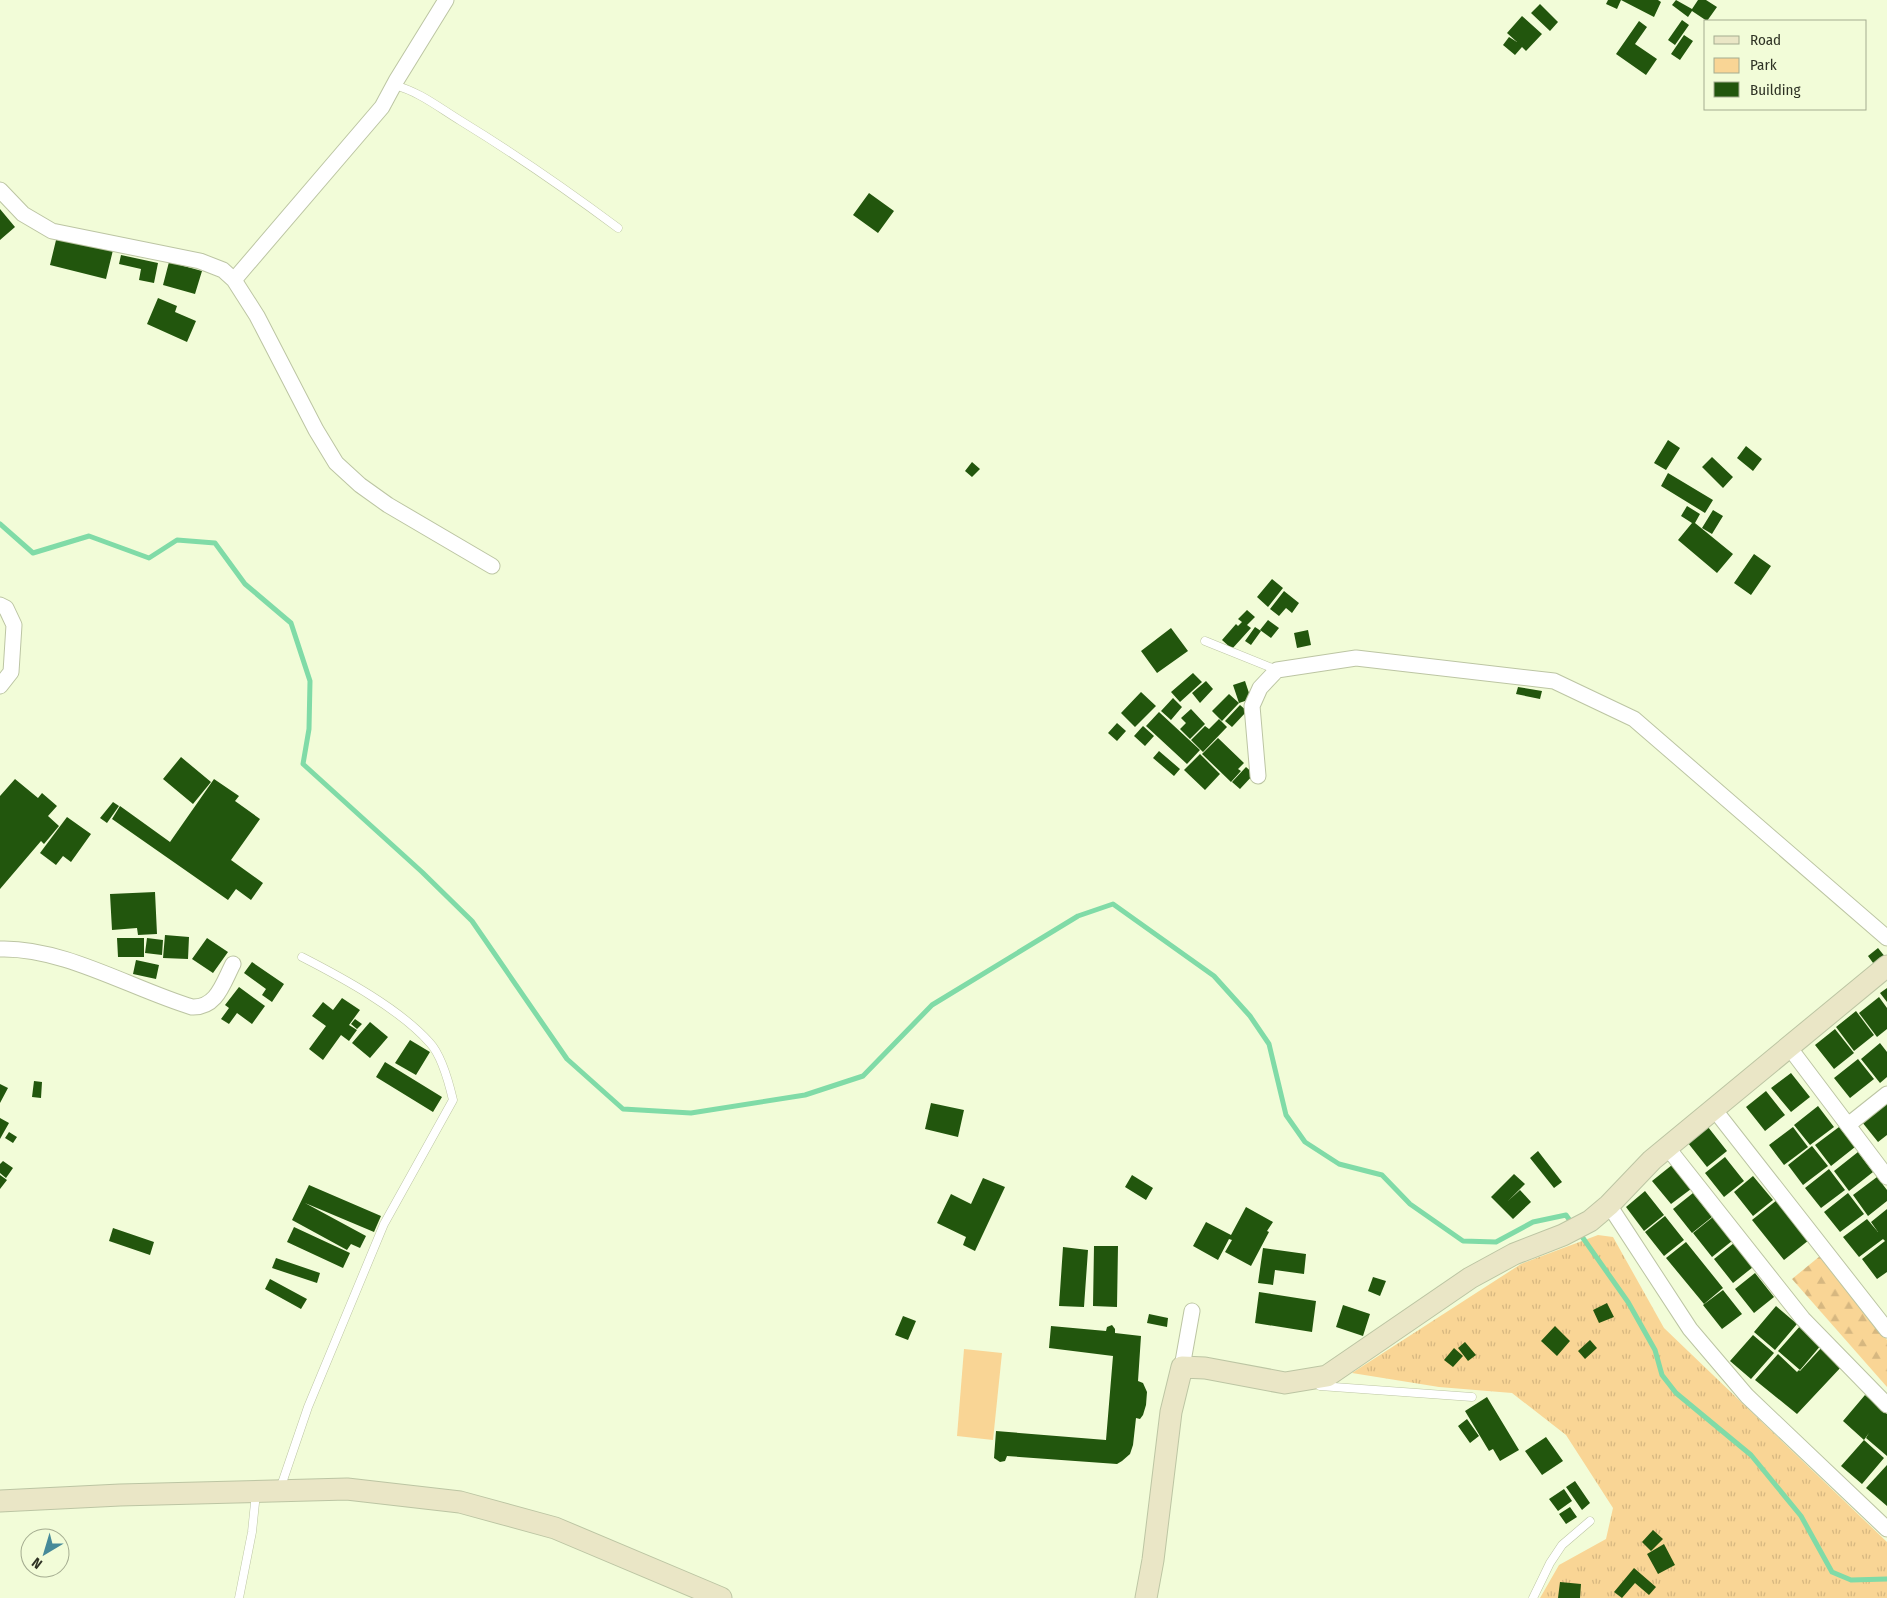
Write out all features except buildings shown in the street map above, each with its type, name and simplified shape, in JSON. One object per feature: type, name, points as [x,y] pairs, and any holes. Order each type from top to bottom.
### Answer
[{"type":"street","points":[[234,280],[382,106],[446,0]]},
{"type":"street","points":[[0,190],[23,214],[52,231],[200,260],[223,270],[234,280],[258,316],[316,430],[336,462],[360,485],[388,505],[492,566]]},
{"type":"street","points":[[0,605],[6,608],[14,625],[11,672],[0,686]]},
{"type":"street","points":[[1258,776],[1252,706],[1260,688],[1276,670],[1356,658],[1554,680],[1634,718],[1887,938]]},
{"type":"street","points":[[0,949],[15,948],[52,955],[192,1007],[205,1006],[215,998],[233,964]]},
{"type":"street","points":[[1182,1366],[1205,1368],[1285,1383],[1327,1376],[1470,1278],[1514,1254],[1563,1235],[1590,1221],[1609,1205],[1652,1160],[1887,966]]},
{"type":"street","points":[[1789,1047],[1887,1177]]},
{"type":"street","points":[[1848,1125],[1887,1094]]},
{"type":"street","points":[[1714,1109],[1887,1330]]},
{"type":"street","points":[[1668,1147],[1802,1319],[1887,1405]]},
{"type":"street","points":[[1609,1205],[1690,1329],[1748,1396],[1887,1529]]},
{"type":"street","points":[[1146,1598],[1153,1560],[1170,1412],[1182,1366],[1192,1311]]},
{"type":"street","points":[[0,1501],[120,1495],[347,1489],[460,1502],[555,1528],[721,1598]]},
{"type":"lane","points":[[394,85],[408,89],[431,100],[548,176],[618,228]]},
{"type":"lane","points":[[1205,641],[1276,670]]},
{"type":"lane","points":[[279,1491],[308,1407],[384,1224],[454,1100],[448,1076],[431,1044],[399,1016],[340,976],[302,957]]},
{"type":"lane","points":[[1285,1383],[1472,1397]]},
{"type":"lane","points":[[239,1598],[252,1532],[256,1491]]},
{"type":"lane","points":[[1533,1598],[1550,1563],[1562,1545],[1590,1521]]},
{"type":"green space","points":[[1598,1235],[1613,1237],[1664,1328],[1887,1542],[1887,1598],[1540,1598],[1559,1565],[1606,1539],[1613,1508],[1566,1435],[1512,1393],[1439,1387],[1352,1373],[1521,1264]]},
{"type":"green space","points":[[1820,1256],[1839,1275],[1887,1340],[1887,1387],[1792,1279]]},
{"type":"green space","points":[[964,1349],[1002,1353],[993,1440],[957,1436]]},
{"type":"waterway","points":[[0,524],[33,553],[89,536],[149,558],[177,540],[215,543],[245,584],[291,623],[310,681],[309,729],[303,764],[422,872],[472,921],[567,1059],[623,1109],[691,1113],[805,1095],[863,1076],[932,1005],[1078,916],[1113,904],[1214,976],[1250,1016],[1269,1044],[1286,1115],[1305,1142],[1339,1164],[1382,1175],[1410,1204],[1463,1241],[1496,1242],[1533,1222],[1566,1215],[1573,1225]]},
{"type":"waterway","points":[[1578,1231],[1628,1302],[1655,1350],[1662,1375],[1676,1393],[1751,1455],[1801,1516],[1832,1572],[1851,1580],[1887,1579]]}]
